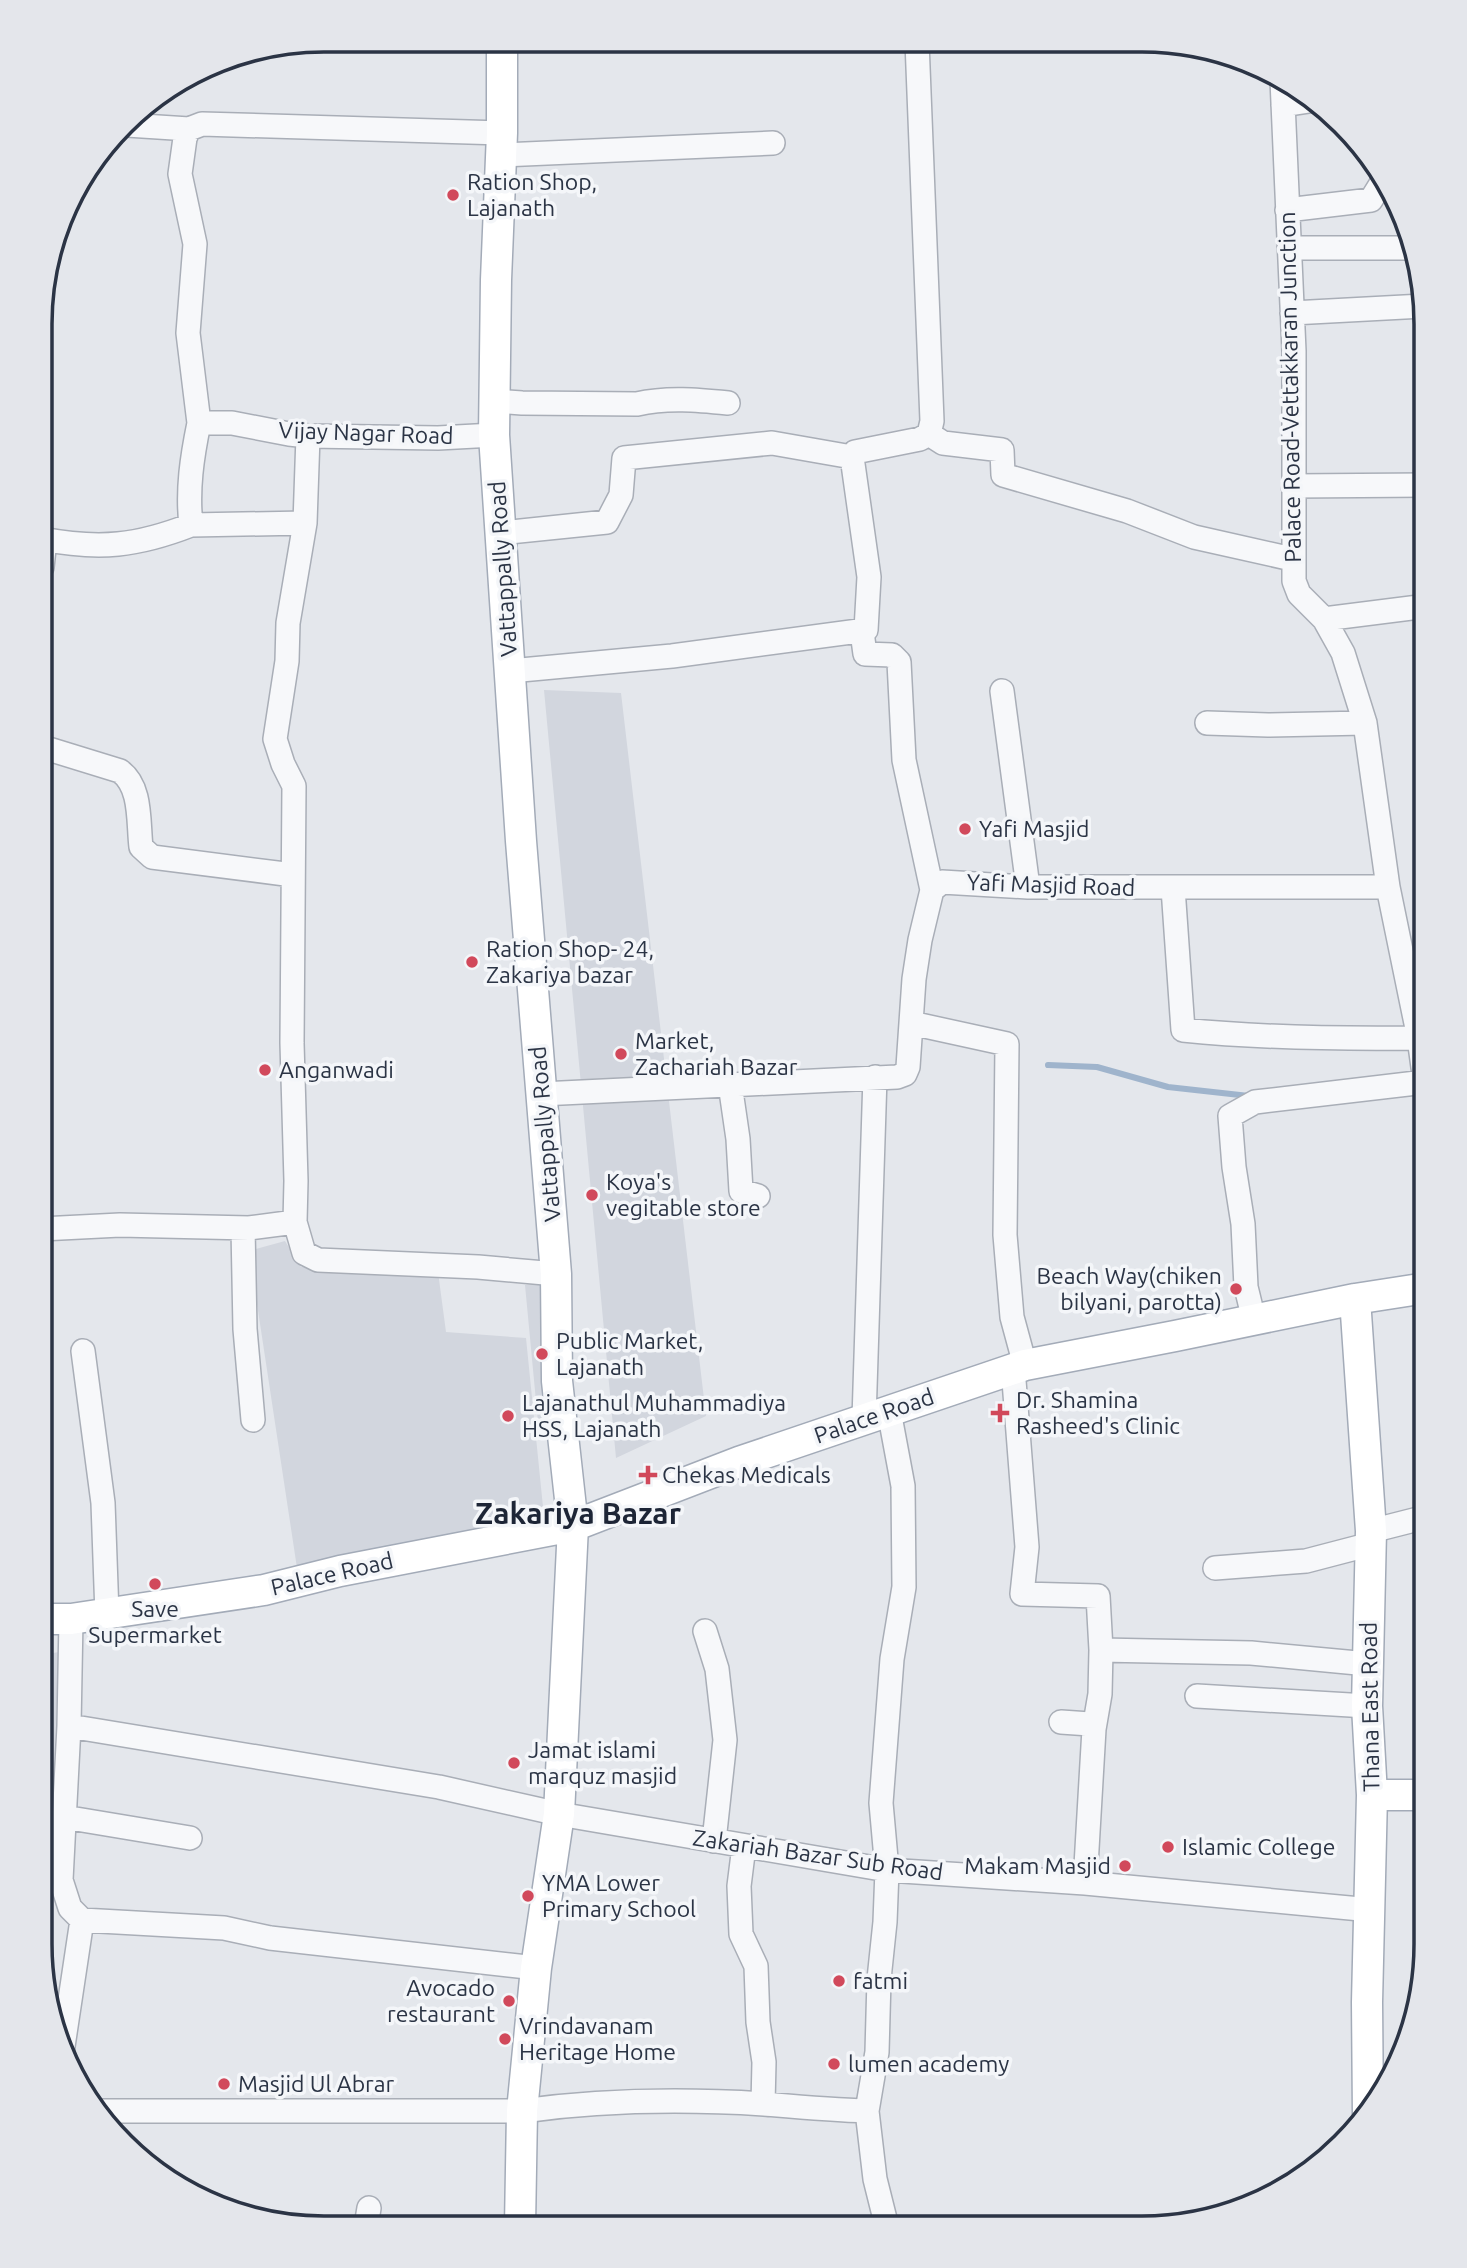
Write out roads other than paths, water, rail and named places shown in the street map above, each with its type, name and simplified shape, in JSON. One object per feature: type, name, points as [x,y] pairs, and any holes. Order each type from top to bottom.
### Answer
[{"type":"main road","name":"Vattappally Road","points":[[502,52],[495,435],[510,671],[556,1274],[557,1381],[573,1526],[559,1814],[536,1968],[522,2111],[520,2216]]},
{"type":"main road","name":"Palace Road","points":[[53,1619],[71,1619],[264,1590],[340,1571],[573,1526],[739,1462],[1019,1367],[1355,1299],[1414,1290]]},
{"type":"main road","name":"Thana East Road","points":[[1355,1299],[1371,1538],[1367,1706],[1371,1795],[1368,2096]]},
{"type":"main road","points":[[1371,1795],[1414,1795]]},
{"type":"street","points":[[510,671],[672,656],[866,630],[869,577],[852,457],[855,452],[920,439],[929,434],[932,421],[917,52]]},
{"type":"street","name":"Palace Road-Vettakkaran Junction","points":[[1282,92],[1292,313],[1294,581],[1299,594],[1324,619],[1343,653],[1365,723],[1388,887],[1414,1014]]},
{"type":"street","points":[[1283,105],[1299,103]]},
{"type":"street","points":[[139,126],[189,129],[202,124],[502,144],[773,143]]},
{"type":"street","points":[[189,129],[185,138],[180,174],[195,244],[188,333],[199,423],[191,465],[191,524]]},
{"type":"street","points":[[1287,210],[1371,200],[1378,189]]},
{"type":"street","points":[[1289,248],[1403,248]]},
{"type":"street","points":[[1292,313],[1414,306]]},
{"type":"street","points":[[495,401],[637,404],[694,400],[728,403]]},
{"type":"street","name":"Vijay Nagar Road","points":[[199,423],[232,423],[308,436],[438,438],[495,435]]},
{"type":"street","points":[[929,434],[943,443],[1002,450],[1003,475],[1127,511],[1194,537],[1292,559]]},
{"type":"street","points":[[308,436],[305,523],[288,623],[287,661],[275,739],[294,786],[292,1043],[295,1222],[304,1253],[318,1260],[478,1267],[556,1274]]},
{"type":"street","points":[[501,533],[607,522],[621,495],[624,458],[772,443],[852,457]]},
{"type":"street","points":[[1293,486],[1414,485]]},
{"type":"street","points":[[53,541],[113,546],[162,536],[191,524],[305,523]]},
{"type":"street","points":[[1324,619],[1414,608]]},
{"type":"street","points":[[541,1094],[897,1077],[905,1074],[908,1067],[920,940],[932,890],[904,760],[899,662],[892,655],[865,654],[862,632]]},
{"type":"street","points":[[1002,691],[1028,887]]},
{"type":"street","points":[[1206,723],[1365,723]]},
{"type":"street","points":[[53,750],[120,771],[128,777],[134,786],[141,847],[152,857],[293,875]]},
{"type":"street","name":"Yafi Masjid Road","points":[[932,890],[942,882],[1028,887],[1388,887]]},
{"type":"street","points":[[1173,888],[1183,1030],[1228,1035],[1324,1039],[1414,1038]]},
{"type":"street","points":[[911,1023],[1007,1044],[1006,1248],[1019,1367],[1027,1547],[1022,1594],[1098,1595],[1100,1694],[1094,1729],[1085,1883]]},
{"type":"street","points":[[875,1077],[877,1415],[903,1486],[904,1587],[892,1659],[881,1803],[887,1870],[885,1922],[879,1979],[877,2052],[867,2110],[875,2179],[884,2216]]},
{"type":"street","points":[[730,1084],[738,1139],[741,1191],[758,1196]]},
{"type":"street","points":[[1254,1320],[1246,1287],[1230,1116],[1255,1102],[1414,1086]]},
{"type":"street","points":[[53,1228],[120,1225],[243,1228],[295,1222]]},
{"type":"street","points":[[243,1228],[245,1329],[253,1420]]},
{"type":"street","points":[[83,1351],[103,1503],[107,1614]]},
{"type":"street","points":[[1215,1567],[1307,1561],[1414,1522]]},
{"type":"street","points":[[71,1619],[61,1880],[70,1909],[82,1920],[224,1928],[270,1938],[536,1968]]},
{"type":"street","points":[[705,1631],[717,1669],[725,1740],[714,1841]]},
{"type":"street","points":[[1101,1650],[1251,1653],[1368,1664]]},
{"type":"street","points":[[1197,1696],[1367,1706]]},
{"type":"street","points":[[1060,1723],[1090,1724],[1094,1729]]},
{"type":"street","name":"Zakariah Bazar Sub Road","points":[[69,1726],[439,1787],[559,1814],[887,1870],[1085,1883],[1371,1910]]},
{"type":"street","points":[[64,1817],[190,1838]]},
{"type":"street","points":[[744,1846],[739,1886],[741,1934],[756,1966],[758,2022],[764,2062],[763,2104]]},
{"type":"street","points":[[66,2027],[82,1920]]},
{"type":"street","points":[[110,2110],[522,2111],[579,2103],[763,2104],[820,2110],[867,2110]]},
{"type":"waterway","points":[[1048,1065],[1097,1067],[1168,1087],[1249,1096]]},
{"type":"place","name":"Ration Shop, Lajanath","points":[[453,195]]},
{"type":"place","name":"Yafi Masjid","points":[[965,829]]},
{"type":"place","name":"Ration Shop- 24, Zakariya bazar","points":[[472,962]]},
{"type":"place","name":"Market, Zachariah Bazar","points":[[621,1054]]},
{"type":"place","name":"Anganwadi","points":[[265,1070]]},
{"type":"place","name":"Koya's vegitable store","points":[[592,1195]]},
{"type":"place","name":"Beach Way(chiken bilyani, parotta)","points":[[1236,1289]]},
{"type":"place","name":"Public Market, Lajanath","points":[[542,1354]]},
{"type":"place","name":"Dr. Shamina Rasheed's Clinic","points":[[1000,1413]]},
{"type":"place","name":"Lajanathul Muhammadiya HSS, Lajanath","points":[[508,1416]]},
{"type":"place","name":"Chekas Medicals","points":[[648,1475]]},
{"type":"place","name":"Save Supermarket","points":[[155,1584]]},
{"type":"place","name":"Jamat islami marquz masjid","points":[[514,1763]]},
{"type":"place","name":"Islamic College","points":[[1168,1847]]},
{"type":"place","name":"Makam Masjid","points":[[1125,1866]]},
{"type":"place","name":"YMA Lower Primary School","points":[[528,1896]]},
{"type":"place","name":"fatmi","points":[[839,1981]]},
{"type":"place","name":"Avocado restaurant","points":[[509,2001]]},
{"type":"place","name":"Vrindavanam Heritage Home","points":[[505,2039]]},
{"type":"place","name":"lumen academy","points":[[834,2064]]},
{"type":"place","name":"Masjid Ul Abrar","points":[[224,2084]]},
{"type":"district","name":"Zakariya Bazar","points":[[578,1514]]}]
